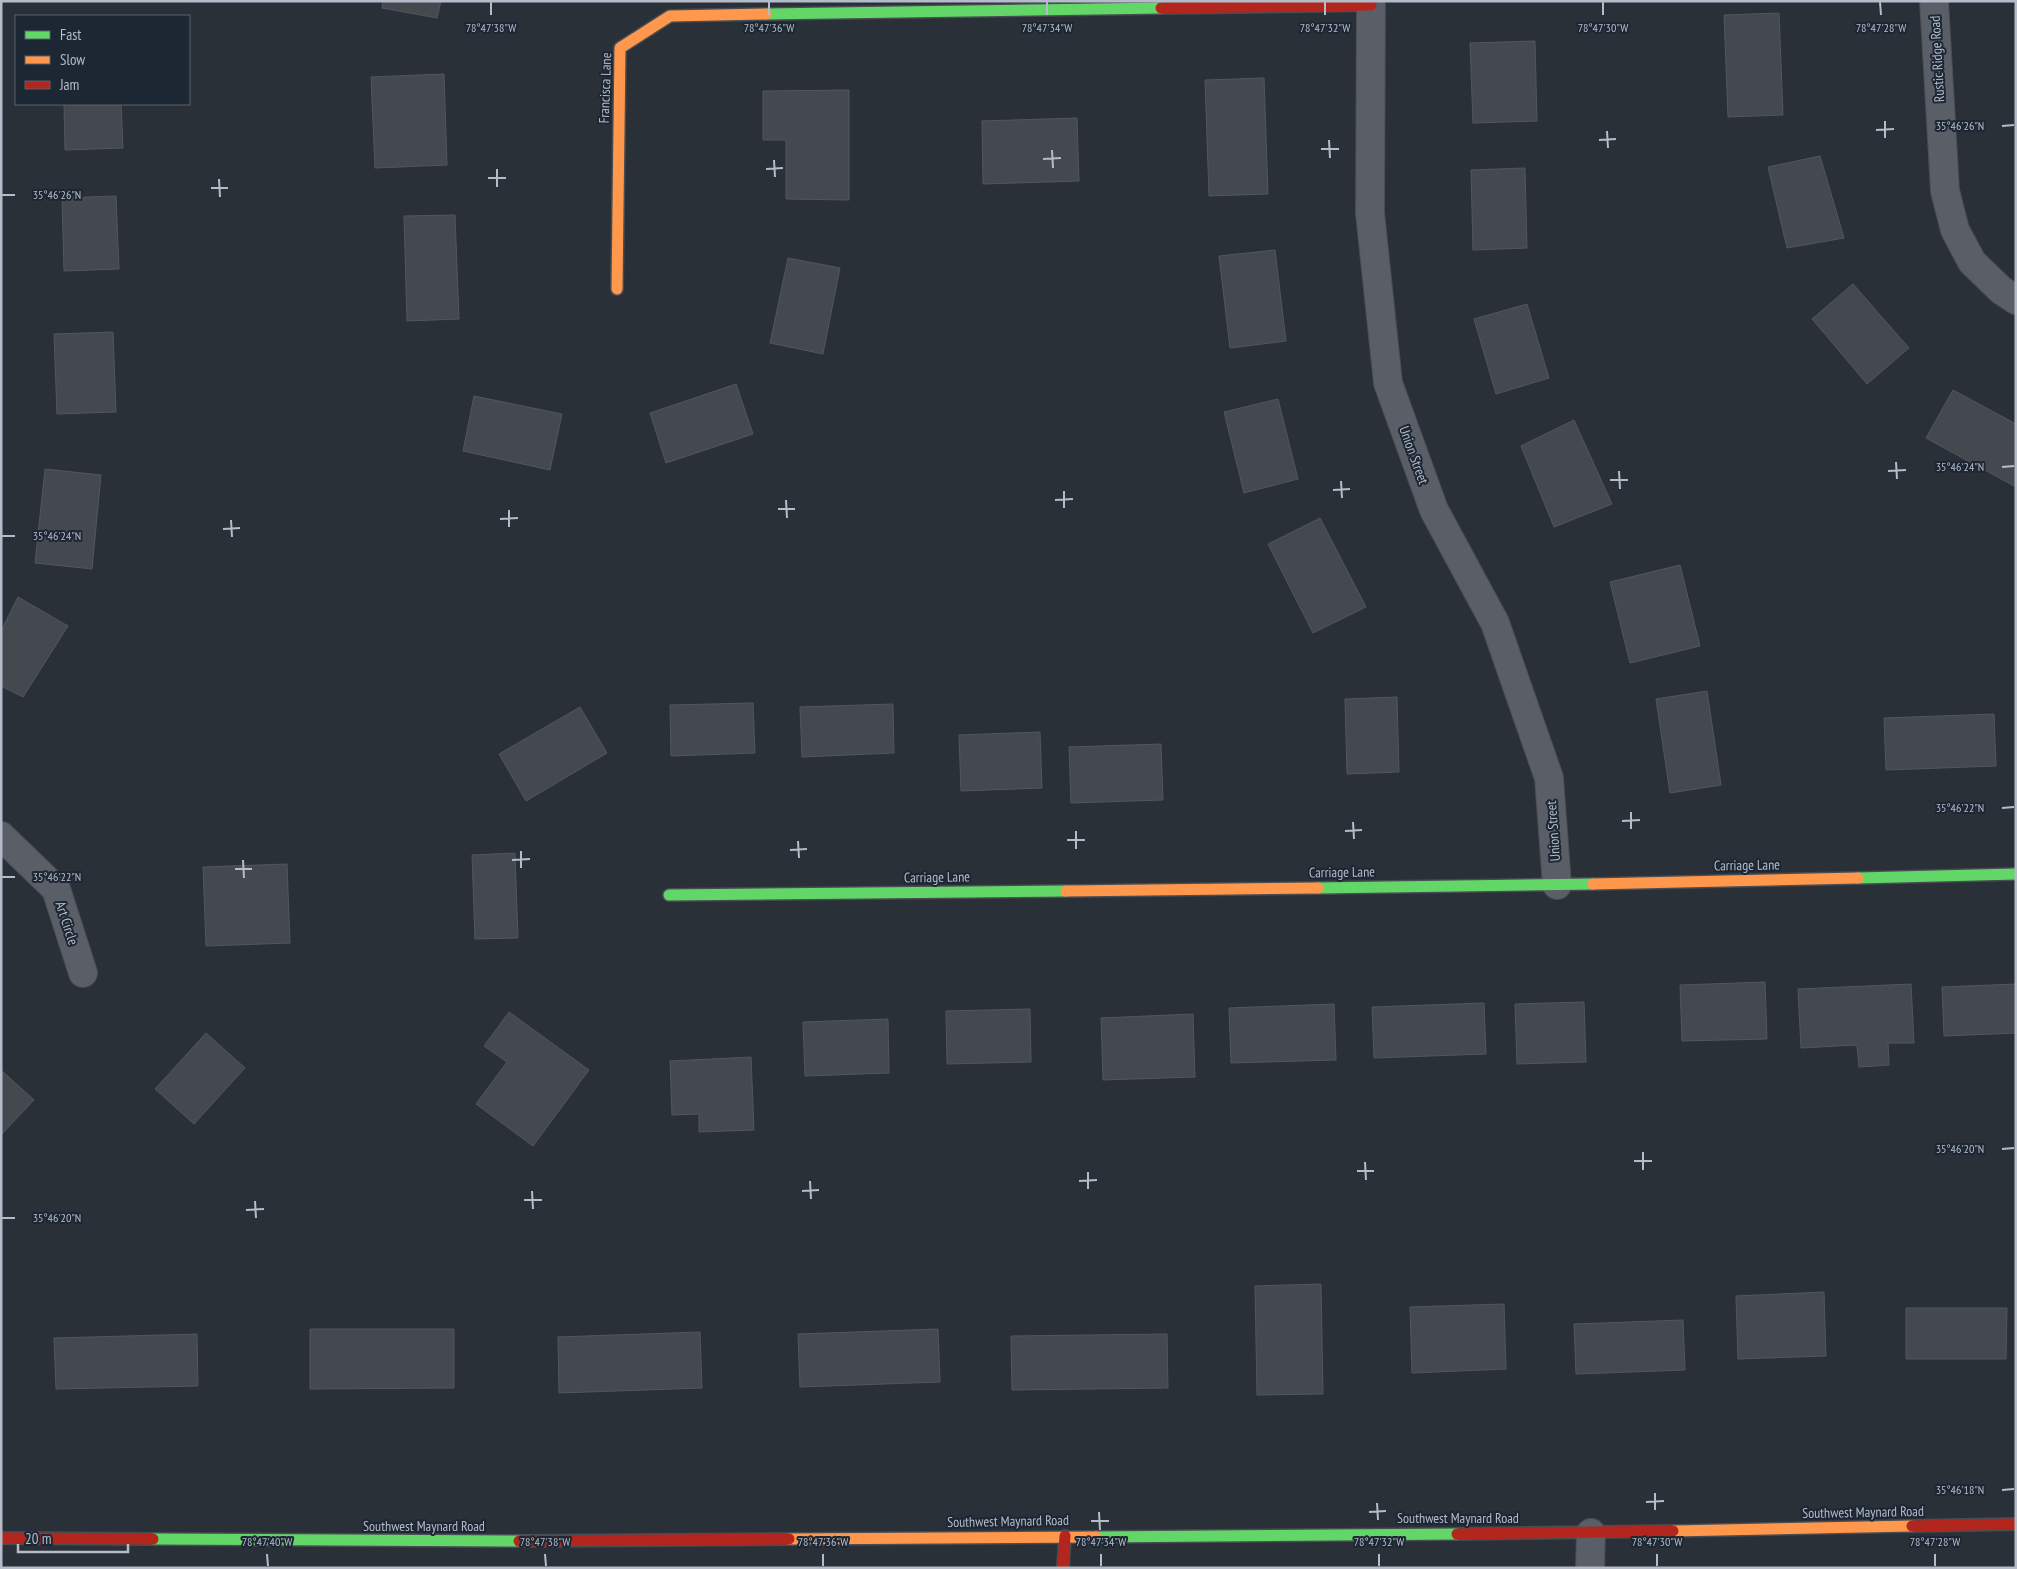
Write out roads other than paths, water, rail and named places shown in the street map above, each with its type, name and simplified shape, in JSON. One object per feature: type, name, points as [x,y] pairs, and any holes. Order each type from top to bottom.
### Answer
[{"type":"street","name":"Rustic Ridge Road","points":[[1934,1],[1945,191],[1955,230],[1972,262],[2001,290],[2016,300]]},
{"type":"street","name":"Francisca Lane","points":[[617,289],[620,48],[670,16],[1371,3]]},
{"type":"street","name":"Union Street","points":[[1371,3],[1370,213],[1388,383],[1434,510],[1494,623],[1549,778],[1557,885]]},
{"type":"street","name":"Art Circle","points":[[1,836],[56,889],[83,973]]},
{"type":"street","name":"Carriage Lane","points":[[669,895],[1557,885],[2016,874]]},
{"type":"street","name":"Southwest Maynard Road","points":[[1,1538],[495,1542],[1591,1533],[2016,1524]]},
{"type":"street","points":[[1590,1568],[1591,1533]]},
{"type":"street","points":[[1063,1568],[1065,1536]]}]
